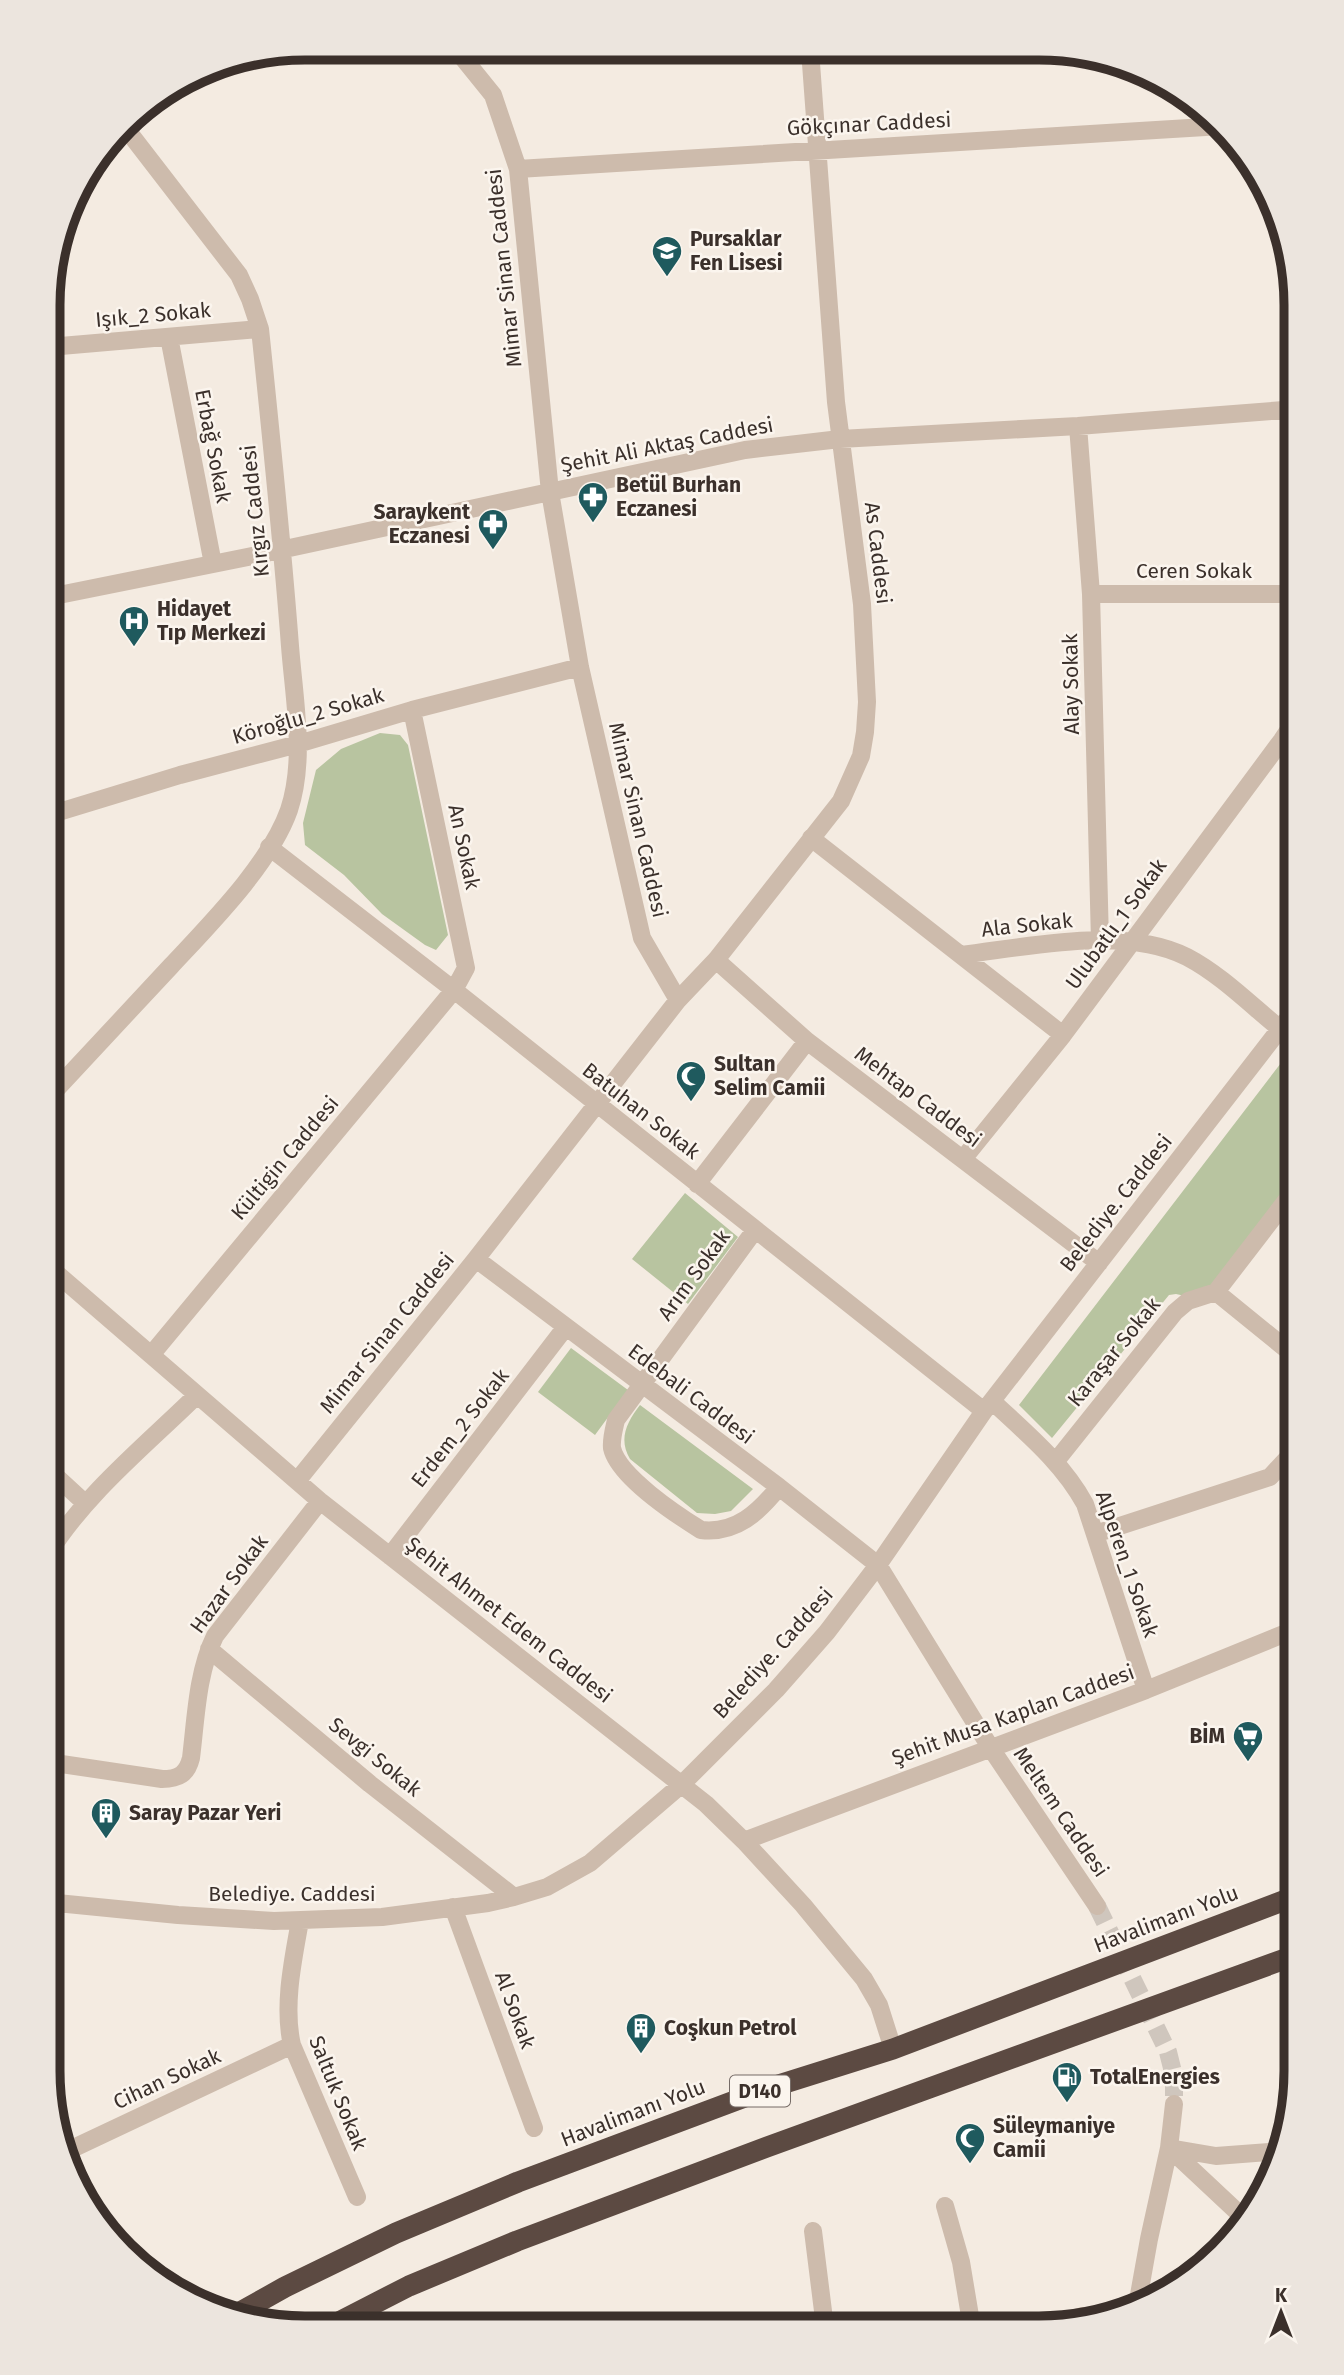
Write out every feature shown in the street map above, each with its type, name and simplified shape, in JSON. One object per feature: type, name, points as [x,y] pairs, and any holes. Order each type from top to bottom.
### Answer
[{"type":"highway","name":"Havalimanı Yolu","points":[[247,2308],[396,2233],[518,2182],[769,2088],[893,2049],[1284,1900]]},
{"type":"highway","name":"D140","points":[[350,2316],[409,2286],[527,2238],[767,2147],[1284,1959]]},
{"type":"street","name":"Mimar Sinan Caddesi","points":[[297,1481],[476,1259],[678,1000],[642,937],[580,667],[550,492],[518,169],[493,95],[465,60]]},
{"type":"street","name":"As Caddesi","points":[[678,1000],[716,960],[841,801],[861,756],[867,712],[862,604],[841,439],[811,60]]},
{"type":"street","name":"Gökçınar Caddesi","points":[[518,169],[1208,127]]},
{"type":"street","name":"Kırgız Caddesi","points":[[60,1085],[212,922],[253,872],[289,810],[295,785],[298,744],[283,550],[260,329],[239,275],[130,133]]},
{"type":"street","name":"Işık_2 Sokak","points":[[60,346],[260,329]]},
{"type":"street","name":"Erbağ Sokak","points":[[169,337],[213,564]]},
{"type":"street","name":"Şehit Ali Aktaş Caddesi","points":[[60,595],[745,450],[841,439],[1078,426],[1284,410]]},
{"type":"street","name":"Alay Sokak","points":[[1078,426],[1091,594],[1100,941]]},
{"type":"street","name":"Ceren Sokak","points":[[1091,594],[1284,594]]},
{"type":"street","name":"Köroğlu_2 Sokak","points":[[60,811],[412,710],[580,667]]},
{"type":"street","name":"An Sokak","points":[[412,710],[466,968],[454,990]]},
{"type":"street","name":"Ulubatlı_1 Sokak","points":[[963,1159],[1063,1035],[1284,737]]},
{"type":"street","points":[[811,838],[1063,1035]]},
{"type":"street","name":"Batuhan Sokak","points":[[269,847],[454,990],[755,1230],[988,1406]]},
{"type":"street","name":"Ala Sokak","points":[[961,956],[1100,941],[1131,941],[1167,949],[1188,958],[1221,981],[1284,1033]]},
{"type":"street","name":"Mehtap Caddesi","points":[[716,960],[807,1041],[1099,1263]]},
{"type":"street","name":"Kültigin Caddesi","points":[[151,1355],[454,990]]},
{"type":"street","name":"Belediye. Caddesi","points":[[60,1903],[224,1919],[300,1921],[382,1917],[514,1897],[547,1886],[590,1863],[681,1785],[776,1690],[827,1632],[878,1565],[988,1406],[1284,1025]]},
{"type":"street","points":[[697,1184],[807,1041]]},
{"type":"street","points":[[1284,1204],[1216,1292],[1284,1347]]},
{"type":"street","name":"Arım Sokak","points":[[755,1230],[616,1420],[612,1447],[618,1462],[629,1476],[701,1530],[729,1528],[747,1520],[762,1508],[779,1487]]},
{"type":"street","name":"Edebali Caddesi","points":[[476,1259],[779,1487],[878,1565]]},
{"type":"street","name":"Şehit Ahmet Edem Caddesi","points":[[60,1276],[320,1501],[706,1804],[803,1905],[864,1979],[879,2006],[893,2049]]},
{"type":"street","name":"Karaşar Sokak","points":[[1056,1461],[1175,1312],[1188,1301],[1216,1292]]},
{"type":"street","name":"Erdem_2 Sokak","points":[[390,1556],[565,1328]]},
{"type":"street","points":[[60,1534],[86,1504],[197,1395]]},
{"type":"street","name":"Alperen_1 Sokak","points":[[988,1406],[1056,1461],[1075,1485],[1085,1504],[1146,1690]]},
{"type":"street","points":[[1095,1534],[1270,1477],[1284,1461]]},
{"type":"street","points":[[60,1480],[86,1504]]},
{"type":"street","name":"Hazar Sokak","points":[[60,1764],[162,1779],[174,1779],[188,1768],[209,1648],[236,1607],[320,1501]]},
{"type":"street","name":"Meltem Caddesi","points":[[878,1565],[990,1747],[1097,1906]]},
{"type":"street","name":"Şehit Musa Kaplan Caddesi","points":[[744,1841],[1146,1690],[1284,1634]]},
{"type":"street","name":"Sevgi Sokak","points":[[209,1648],[370,1784],[514,1897]]},
{"type":"street","name":"Al Sokak","points":[[453,1908],[534,2128]]},
{"type":"street","name":"Saltuk Sokak","points":[[300,1921],[293,1961],[288,2027],[292,2045],[357,2197]]},
{"type":"street","name":"Cihan Sokak","points":[[73,2148],[292,2045]]},
{"type":"street","points":[[1139,2294],[1169,2148],[1174,2104]]},
{"type":"street","points":[[1169,2148],[1216,2156],[1270,2152]]},
{"type":"street","points":[[1169,2148],[1239,2213]]},
{"type":"street","points":[[945,2206],[961,2262],[970,2316]]},
{"type":"street","points":[[813,2231],[824,2316]]},
{"type":"green space","points":[[380,733],[400,735],[408,745],[448,935],[436,950],[382,914],[344,875],[305,845],[303,823],[316,770],[341,749]]},
{"type":"green space","points":[[1284,1059],[1284,1208],[1203,1300],[1169,1295],[1052,1438],[1019,1405]]},
{"type":"green space","points":[[685,1193],[738,1237],[688,1304],[632,1259]]},
{"type":"green space","points":[[571,1348],[628,1390],[595,1435],[538,1392]]},
{"type":"green space","points":[[640,1405],[753,1489],[731,1511],[697,1513],[630,1459],[626,1452],[626,1431]]},
{"type":"tunnel","points":[[1097,1906],[1168,2052],[1174,2076],[1174,2104]]},
{"type":"place","name":"Pursaklar Fen Lisesi","points":[[667,278]]},
{"type":"place","name":"Betül Burhan Eczanesi","points":[[593,524]]},
{"type":"place","name":"Saraykent Eczanesi","points":[[493,551]]},
{"type":"place","name":"Hidayet Tıp Merkezi","points":[[134,648]]},
{"type":"place","name":"Sultan Selim Camii","points":[[691,1103]]},
{"type":"place","name":"BİM","points":[[1248,1763]]},
{"type":"place","name":"Saray Pazar Yeri","points":[[106,1840]]},
{"type":"place","name":"Coşkun Petrol","points":[[641,2055]]},
{"type":"place","name":"TotalEnergies","points":[[1067,2104]]},
{"type":"place","name":"Süleymaniye Camii","points":[[970,2165]]}]
